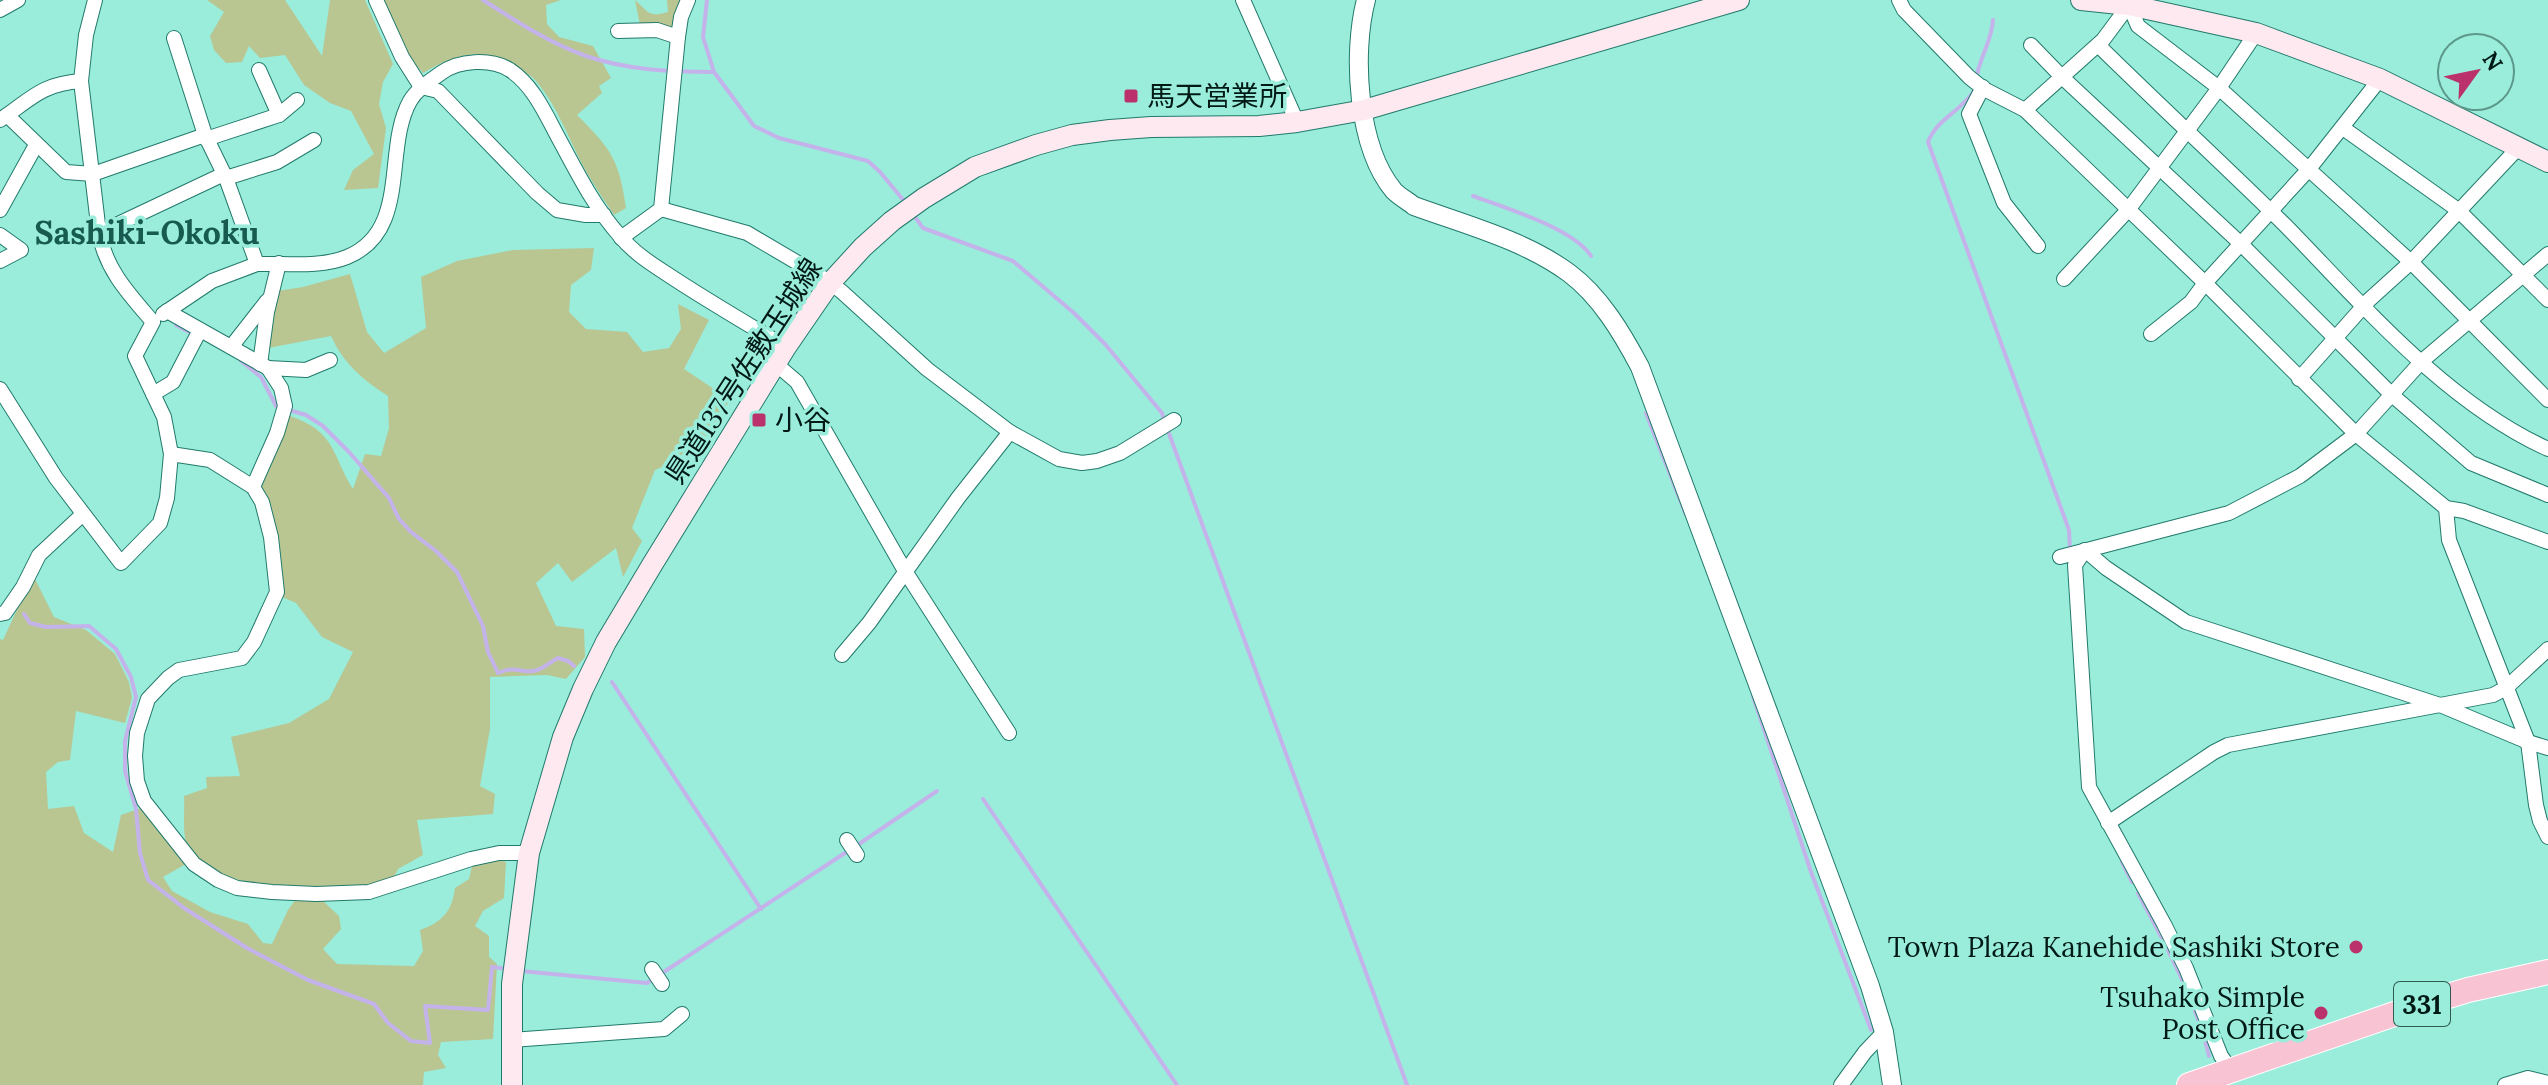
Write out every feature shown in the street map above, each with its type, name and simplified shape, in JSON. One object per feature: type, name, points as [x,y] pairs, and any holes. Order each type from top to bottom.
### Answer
[{"type":"highway","name":"331","points":[[2189,1085],[2237,1078],[2432,1001],[2548,972]]},
{"type":"main road","name":"県道137号佐敷玉城線","points":[[512,1085],[514,970],[529,853],[563,737],[594,665],[712,464],[830,283],[863,247],[908,209],[975,167],[1072,135],[1140,127],[1259,126],[1364,110],[1739,0]]},
{"type":"main road","points":[[2081,0],[2129,5],[2256,33],[2380,79],[2548,162]]},
{"type":"street","points":[[0,10],[18,0]]},
{"type":"street","points":[[95,0],[86,35],[81,81],[99,233],[102,249],[116,278],[153,322]]},
{"type":"street","points":[[376,0],[402,57],[421,87],[438,91],[557,210],[604,215]]},
{"type":"street","points":[[621,238],[661,209],[678,37],[688,0]]},
{"type":"street","points":[[1243,0],[1297,122]]},
{"type":"street","points":[[1366,0],[1358,43],[1364,110],[1371,147],[1396,193],[1414,206],[1540,255],[1568,273],[1596,300],[1627,342],[1640,367],[1671,467],[1870,986],[1884,1032],[1892,1085]]},
{"type":"street","points":[[1899,0],[1927,35],[1983,87],[2025,110],[2356,434],[2446,508],[2464,511],[2548,542]]},
{"type":"street","points":[[2025,110],[2098,45],[2129,5],[2138,26],[2219,88],[2411,262],[2548,400]]},
{"type":"street","points":[[618,31],[657,30],[678,37]]},
{"type":"street","points":[[2064,279],[2128,210],[2256,33]]},
{"type":"street","points":[[174,38],[206,137],[225,176],[257,264]]},
{"type":"street","points":[[2031,45],[2241,244],[2392,395],[2471,463],[2548,495]]},
{"type":"street","points":[[2098,45],[2422,361],[2486,416],[2548,449]]},
{"type":"street","points":[[0,389],[56,478],[121,563],[160,523],[167,498],[171,454],[164,417],[135,356],[153,322],[212,281],[257,264],[323,262],[348,257],[372,239],[383,223],[389,207],[403,118],[411,99],[421,87],[451,66],[482,62],[509,70],[533,92],[588,193],[621,238],[645,259],[781,356],[905,571],[1009,733]]},
{"type":"street","points":[[259,70],[279,115]]},
{"type":"street","points":[[2151,334],[2191,302],[2309,169],[2380,79]]},
{"type":"street","points":[[81,81],[61,83],[39,91],[4,118],[66,172],[93,174],[279,115],[297,100]]},
{"type":"street","points":[[1983,87],[1969,114],[2004,203],[2038,246]]},
{"type":"street","points":[[2343,128],[2458,210],[2548,300]]},
{"type":"street","points":[[99,233],[225,176],[277,162],[314,140]]},
{"type":"street","points":[[0,210],[36,145]]},
{"type":"street","points":[[2299,379],[2519,147]]},
{"type":"street","points":[[661,209],[747,233],[830,283],[927,369],[1010,432],[1059,459],[1082,463],[1097,461],[1120,453],[1168,424]]},
{"type":"street","points":[[0,235],[21,250],[0,261]]},
{"type":"street","points":[[2060,557],[2229,513],[2300,476],[2356,434],[2422,361],[2548,254]]},
{"type":"street","points":[[264,366],[270,298],[279,263]]},
{"type":"street","points":[[231,347],[270,298]]},
{"type":"street","points":[[167,311],[197,335],[231,347],[264,366],[281,388],[284,412],[261,474],[253,487]]},
{"type":"street","points":[[153,394],[173,382],[197,335]]},
{"type":"street","points":[[264,366],[306,370],[330,360]]},
{"type":"street","points":[[842,655],[1010,432]]},
{"type":"street","points":[[171,454],[210,460],[253,487],[262,502],[271,537],[277,592],[254,642],[242,658],[179,670],[148,699],[137,733],[137,781],[144,801],[194,864],[237,888],[316,894],[369,892],[471,859],[499,853],[529,853]]},
{"type":"street","points":[[2446,508],[2449,540],[2528,742],[2536,805],[2548,837]]},
{"type":"street","points":[[0,614],[5,613],[23,587],[39,555],[83,514]]},
{"type":"street","points":[[2085,550],[2106,568],[2186,622],[2440,705],[2548,748]]},
{"type":"street","points":[[2085,550],[2075,565],[2089,787],[2186,968],[2221,1056],[2237,1078]]},
{"type":"street","points":[[2108,823],[2228,745],[2493,695],[2506,688],[2548,649]]},
{"type":"street","points":[[847,840],[856,854]]},
{"type":"street","points":[[652,969],[662,984]]},
{"type":"street","points":[[511,1040],[664,1029],[682,1014]]},
{"type":"street","points":[[1841,1085],[1884,1032]]},
{"type":"street","points":[[2505,1085],[2528,1078],[2548,1083]]},
{"type":"green space","points":[[207,0],[285,0],[322,56],[330,0],[365,0],[393,64],[383,82],[379,104],[386,128],[378,188],[344,190],[353,170],[374,154],[351,111],[330,103],[304,85],[285,55],[260,58],[249,46],[242,62],[226,63],[214,50],[210,36],[224,12]]},
{"type":"green space","points":[[382,0],[561,0],[546,5],[547,24],[559,37],[593,46],[611,78],[599,86],[602,93],[577,115],[612,156],[626,208],[614,215],[587,173],[544,91],[533,78],[508,62],[484,55],[460,56],[423,73],[407,55]]},
{"type":"green space","points":[[635,0],[649,13],[656,14],[668,12],[667,0],[684,0],[676,33],[640,25]]},
{"type":"green space","points":[[594,248],[591,270],[571,285],[569,312],[586,329],[627,332],[643,352],[669,348],[681,329],[678,304],[709,320],[684,369],[729,399],[718,428],[699,440],[695,453],[655,470],[632,528],[642,541],[623,577],[616,548],[572,582],[558,563],[536,583],[556,626],[584,629],[585,657],[566,679],[547,675],[490,677],[490,729],[480,786],[495,794],[493,814],[417,820],[423,855],[398,869],[394,877],[365,886],[322,889],[267,885],[216,872],[198,861],[185,840],[184,796],[207,788],[206,777],[240,776],[231,737],[289,723],[329,699],[353,652],[322,637],[296,603],[282,597],[270,503],[260,485],[290,416],[305,422],[324,437],[353,489],[365,454],[381,456],[389,428],[388,396],[355,370],[331,336],[268,348],[277,291],[350,274],[367,332],[384,353],[426,328],[421,277],[457,261],[513,250]]},
{"type":"green space","points":[[33,575],[54,617],[86,630],[115,654],[129,682],[132,698],[125,723],[76,711],[70,760],[58,762],[46,772],[48,809],[74,806],[84,833],[113,852],[121,815],[141,808],[186,864],[163,877],[172,891],[210,912],[248,924],[263,943],[272,944],[296,899],[322,900],[339,916],[341,929],[323,949],[337,964],[414,966],[423,951],[420,930],[445,915],[455,888],[469,879],[472,866],[499,860],[506,862],[504,898],[483,911],[475,926],[489,936],[489,957],[497,964],[493,1039],[441,1042],[438,1055],[446,1068],[424,1072],[423,1085],[0,1085],[0,639],[3,640]]},
{"type":"waterway","points":[[483,0],[520,24],[586,56],[649,69],[714,72],[754,126],[779,138],[868,161],[905,202]]},
{"type":"waterway","points":[[707,0],[703,37],[714,72]]},
{"type":"waterway","points":[[1977,75],[1993,20]]},
{"type":"waterway","points":[[1973,92],[1937,127],[1928,142],[2069,530],[2070,550]]},
{"type":"waterway","points":[[1473,196],[1554,228],[1582,246],[1591,256]]},
{"type":"waterway","points":[[912,213],[923,228],[1013,261],[1105,344],[1162,413],[1164,420]]},
{"type":"waterway","points":[[176,325],[195,335]]},
{"type":"waterway","points":[[241,361],[261,377],[276,406],[306,415],[323,426],[389,498],[399,519],[457,572],[483,626],[488,652],[498,673],[536,670],[558,658],[574,666]]},
{"type":"waterway","points":[[1646,413],[1686,515]]},
{"type":"waterway","points":[[1167,428],[1407,1085]]},
{"type":"waterway","points":[[24,614],[30,623],[46,627],[89,626],[116,649],[131,677],[136,697],[125,741],[125,771],[136,809],[140,853],[148,880],[184,908],[247,948],[308,980],[374,1004],[388,1023],[411,1041],[430,1043],[425,1006],[488,1010],[492,967],[508,969]]},
{"type":"waterway","points":[[612,682],[761,909]]},
{"type":"waterway","points":[[1753,696],[1811,872],[1871,1030]]},
{"type":"waterway","points":[[856,846],[937,791]]},
{"type":"waterway","points":[[983,799],[1177,1085]]},
{"type":"waterway","points":[[521,971],[647,983],[848,851]]},
{"type":"waterway","points":[[2122,862],[2132,882]]},
{"type":"waterway","points":[[2138,893],[2188,993],[2209,1056]]},
{"type":"place","name":"馬天営業所","points":[[1131,96]]},
{"type":"place","name":"小谷","points":[[759,420]]},
{"type":"place","name":"Town Plaza Kanehide Sashiki Store","points":[[2356,947]]},
{"type":"place","name":"Tsuhako Simple Post Office","points":[[2321,1013]]},
{"type":"district","name":"Sashiki-Okoku","points":[[147,232]]}]
